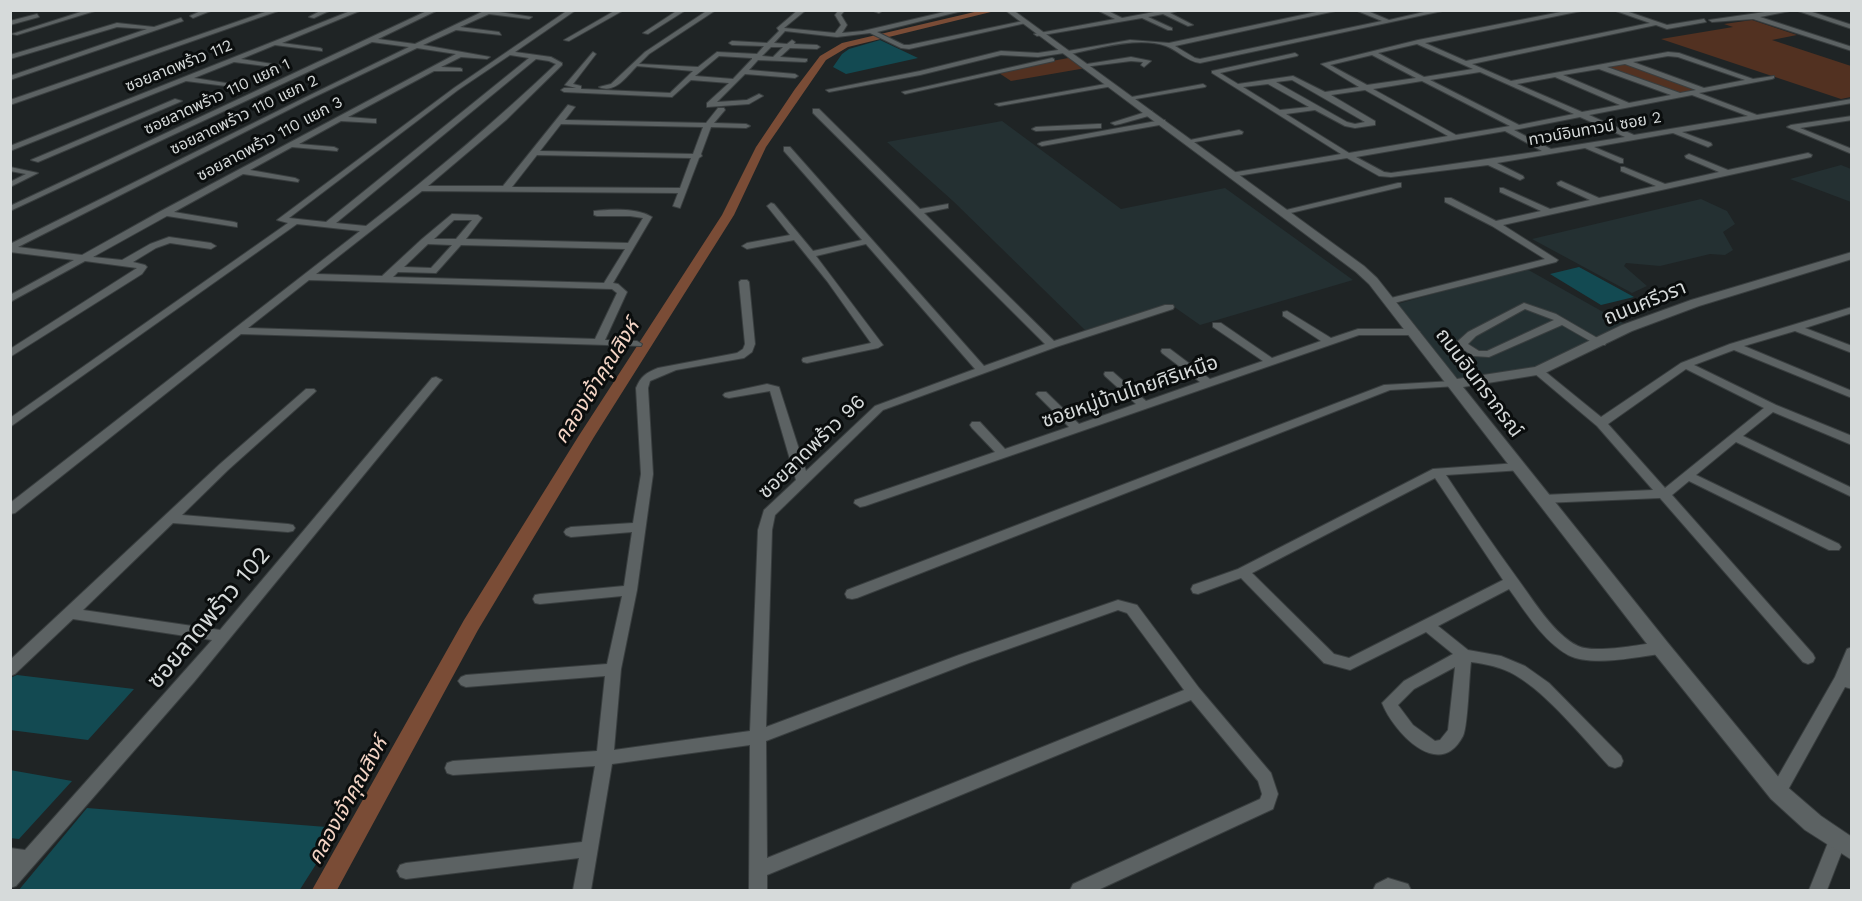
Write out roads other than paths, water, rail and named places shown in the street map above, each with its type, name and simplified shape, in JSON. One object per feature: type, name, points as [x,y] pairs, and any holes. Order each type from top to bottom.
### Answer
[{"type":"street","points":[[15,34],[95,10]]},
{"type":"street","points":[[193,16],[210,10]]},
{"type":"street","points":[[10,103],[278,10]]},
{"type":"street","points":[[312,17],[328,10]]},
{"type":"street","name":"ซอยลาดพร้าว 112","points":[[10,149],[359,10]]},
{"type":"street","name":"ซอยลาดพร้าว 110 แยก 1","points":[[10,209],[435,10]]},
{"type":"street","points":[[367,229],[294,223],[283,221],[281,218],[507,53],[573,10]]},
{"type":"street","points":[[567,40],[621,10]]},
{"type":"street","points":[[646,33],[683,10]]},
{"type":"street","points":[[593,54],[569,86],[613,86],[647,53],[713,10]]},
{"type":"street","points":[[782,31],[779,27],[803,10]]},
{"type":"street","points":[[837,34],[844,24],[838,15],[842,10]]},
{"type":"street","points":[[874,10],[879,11]]},
{"type":"street","points":[[759,96],[749,102],[710,105],[782,31],[873,33],[963,10]]},
{"type":"street","points":[[1100,10],[1122,20]]},
{"type":"street","points":[[1139,10],[1170,29]]},
{"type":"street","points":[[1037,34],[1178,10]]},
{"type":"street","points":[[1169,45],[1337,10]]},
{"type":"street","points":[[1358,10],[1387,21]]},
{"type":"street","points":[[905,92],[1128,42],[1169,45],[1197,61],[1444,10]]},
{"type":"street","points":[[1456,138],[1324,64],[1418,42],[1583,10]]},
{"type":"street","points":[[1616,10],[1667,27],[1704,21]]},
{"type":"street","points":[[1712,20],[1753,17],[1792,10]]},
{"type":"street","points":[[1798,10],[1851,27]]},
{"type":"street","points":[[490,11],[529,17]]},
{"type":"street","name":"ซอยลาดพร้าว 110 แยก 2","points":[[10,248],[296,104],[490,11]]},
{"type":"street","name":"ถนนอินทราภรณ์","points":[[1009,11],[1037,34],[1130,98],[1360,269],[1415,332],[1518,467],[1778,792],[1844,846]]},
{"type":"street","points":[[1165,13],[1190,25]]},
{"type":"street","points":[[10,23],[37,16]]},
{"type":"street","points":[[1753,17],[1851,49]]},
{"type":"street","points":[[10,78],[181,20]]},
{"type":"street","points":[[873,33],[909,47],[1023,23]]},
{"type":"street","points":[[1465,63],[1655,24]]},
{"type":"street","points":[[10,57],[117,25],[155,29]]},
{"type":"street","points":[[456,29],[499,34]]},
{"type":"street","points":[[29,30],[48,34]]},
{"type":"street","points":[[775,59],[802,33]]},
{"type":"street","points":[[1210,37],[1221,42]]},
{"type":"street","points":[[370,40],[462,51],[461,55],[487,57]]},
{"type":"street","points":[[1418,42],[1634,138]]},
{"type":"street","points":[[732,43],[818,47]]},
{"type":"street","points":[[276,44],[320,50]]},
{"type":"street","points":[[1232,47],[1255,57]]},
{"type":"street","points":[[10,510],[420,188],[489,131],[560,64],[535,56],[507,53]]},
{"type":"street","points":[[829,90],[920,73],[1001,53],[1148,61],[1144,65]]},
{"type":"street","points":[[1373,53],[1518,127]]},
{"type":"street","points":[[663,104],[698,69],[717,54],[805,60]]},
{"type":"street","points":[[1510,83],[1668,54],[1678,55],[1752,81]]},
{"type":"street","name":"ซอยลาดพร้าว 110 แยก 3","points":[[10,299],[164,213],[461,55]]},
{"type":"street","name":"ทาวน์อินทาวน์ ซอย 2","points":[[1295,55],[1214,72],[1347,155],[1382,174],[1391,176],[1490,162],[1851,101]]},
{"type":"street","points":[[327,226],[535,56]]},
{"type":"street","points":[[231,60],[279,67]]},
{"type":"street","points":[[1624,62],[1705,91]]},
{"type":"street","points":[[640,66],[698,69]]},
{"type":"street","points":[[1600,66],[1682,96]]},
{"type":"street","points":[[434,69],[460,70]]},
{"type":"street","points":[[1324,94],[1480,70]]},
{"type":"street","points":[[742,72],[795,76]]},
{"type":"street","points":[[1556,74],[1629,105]]},
{"type":"street","points":[[1232,175],[1518,127],[1772,77]]},
{"type":"street","points":[[689,78],[735,81]]},
{"type":"street","points":[[184,79],[232,86]]},
{"type":"street","points":[[1236,86],[1268,81],[1296,79],[1343,104],[1372,123],[1349,126],[1268,81]]},
{"type":"street","points":[[999,104],[1111,85]]},
{"type":"street","points":[[1130,98],[1203,86]]},
{"type":"street","points":[[564,90],[672,94]]},
{"type":"street","points":[[1694,94],[1758,117]]},
{"type":"street","points":[[35,160],[178,101]]},
{"type":"street","points":[[1277,113],[1343,104]]},
{"type":"street","points":[[505,190],[571,107]]},
{"type":"street","points":[[677,206],[708,125],[721,110]]},
{"type":"street","points":[[816,111],[1052,345]]},
{"type":"street","points":[[1036,129],[1094,127],[1125,122],[1135,115],[1149,113]]},
{"type":"street","points":[[1851,118],[1791,127],[1851,152]]},
{"type":"street","points":[[339,119],[373,121]]},
{"type":"street","points":[[75,122],[112,128]]},
{"type":"street","points":[[560,122],[746,126]]},
{"type":"street","points":[[1042,144],[1162,122]]},
{"type":"street","points":[[1506,129],[1550,152]]},
{"type":"street","points":[[1675,131],[1708,145]]},
{"type":"street","points":[[1189,141],[1239,132]]},
{"type":"street","points":[[290,145],[334,149]]},
{"type":"street","points":[[1586,146],[1665,188]]},
{"type":"street","points":[[787,149],[982,371]]},
{"type":"street","points":[[535,153],[698,156]]},
{"type":"street","points":[[1496,224],[1808,155]]},
{"type":"street","points":[[1689,156],[1728,173]]},
{"type":"street","points":[[1490,162],[1520,178]]},
{"type":"street","points":[[10,169],[34,173],[10,185]]},
{"type":"street","points":[[242,171],[295,180]]},
{"type":"street","points":[[1562,183],[1598,201]]},
{"type":"street","points":[[1282,212],[1398,185]]},
{"type":"street","points":[[420,188],[683,191]]},
{"type":"street","points":[[1503,190],[1549,212]]},
{"type":"street","points":[[1390,301],[1552,260],[1496,224],[1448,200]]},
{"type":"street","points":[[918,213],[945,206]]},
{"type":"street","points":[[771,207],[878,345],[807,360]]},
{"type":"street","points":[[164,213],[234,225]]},
{"type":"street","points":[[597,213],[630,213],[648,217],[607,285]]},
{"type":"street","points":[[385,279],[449,218],[478,218],[433,271],[396,269]]},
{"type":"street","points":[[10,424],[294,223]]},
{"type":"street","points":[[747,246],[794,237]]},
{"type":"street","points":[[124,263],[153,246],[169,240],[211,246]]},
{"type":"street","points":[[425,241],[632,246]]},
{"type":"street","points":[[809,255],[869,241]]},
{"type":"street","points":[[10,248],[142,267],[139,272],[10,354]]},
{"type":"street","name":"ถนนศรีวรา","points":[[1454,384],[1538,371],[1627,328],[1695,303],[1851,255]]},
{"type":"street","points":[[308,277],[607,285],[619,288],[622,292],[599,342]]},
{"type":"street","points":[[582,891],[605,758],[613,669],[630,590],[647,474],[642,388],[645,380],[652,374],[740,356],[748,350],[750,344],[744,282]]},
{"type":"street","points":[[1561,321],[1489,354],[1477,354],[1463,346],[1462,343],[1472,334],[1524,306],[1561,321],[1600,342]]},
{"type":"street","name":"ซอยลาดพร้าว 96","points":[[758,891],[758,737],[765,531],[769,513],[802,479],[879,408],[1052,345],[1169,308]]},
{"type":"street","points":[[1601,423],[1685,365],[1734,346],[1851,310]]},
{"type":"street","points":[[1287,314],[1330,342]]},
{"type":"street","points":[[1217,325],[1271,362]]},
{"type":"street","points":[[1795,327],[1851,350]]},
{"type":"street","points":[[240,331],[637,344]]},
{"type":"street","name":"ซอยหมู่บ้านไทยศิริเหนือ","points":[[860,503],[1358,332],[1415,332]]},
{"type":"street","points":[[1734,346],[1851,395]]},
{"type":"street","points":[[1166,351],[1209,384]]},
{"type":"street","points":[[1685,365],[1772,407],[1851,441]]},
{"type":"street","points":[[1538,371],[1601,423],[1808,657]]},
{"type":"street","points":[[1109,374],[1143,404]]},
{"type":"street","name":"ซอยลาดพร้าว 102","points":[[10,880],[131,744],[436,380]]},
{"type":"street","points":[[852,594],[1388,387],[1454,384]]},
{"type":"street","points":[[729,395],[767,387],[775,389],[802,479]]},
{"type":"street","points":[[10,670],[170,518],[310,391]]},
{"type":"street","points":[[1042,394],[1077,429]]},
{"type":"street","points":[[1543,498],[1665,494],[1772,407]]},
{"type":"street","points":[[976,424],[1003,454]]},
{"type":"street","points":[[1735,437],[1851,493]]},
{"type":"street","points":[[1198,589],[1243,572],[1437,472],[1518,467]]},
{"type":"street","points":[[1437,472],[1512,581],[1559,643],[1573,651],[1588,654],[1661,648]]},
{"type":"street","points":[[1688,476],[1834,547]]},
{"type":"street","points":[[170,518],[288,528]]},
{"type":"street","points":[[571,532],[640,527]]},
{"type":"street","points":[[1243,572],[1329,659],[1350,664],[1512,581]]},
{"type":"street","points":[[540,599],[630,590]]},
{"type":"street","points":[[453,768],[605,758],[758,737],[964,659],[1118,605],[1132,609],[1194,692],[1266,778],[1270,794],[1267,804],[1078,891]]},
{"type":"street","points":[[70,613],[223,636]]},
{"type":"street","points":[[1426,624],[1464,655],[1496,660],[1520,670],[1544,687],[1615,761]]},
{"type":"street","points":[[1778,792],[1847,681],[1851,654]]},
{"type":"street","points":[[1464,655],[1456,734],[1445,745],[1434,748],[1420,741],[1403,726],[1394,714],[1390,703],[1409,686],[1464,655]]},
{"type":"street","points":[[466,681],[613,669]]},
{"type":"street","points":[[759,870],[1194,692]]},
{"type":"street","points":[[1818,891],[1844,846]]},
{"type":"street","points":[[406,871],[589,849]]},
{"type":"street","points":[[10,856],[29,859]]},
{"type":"street","points":[[1382,891],[1388,887],[1402,891]]},
{"type":"waterway","name":"คลองเจ้าคุณสิงห์","points":[[324,890],[471,625],[586,437],[728,215],[761,147],[823,58],[845,45],[995,10]]}]
